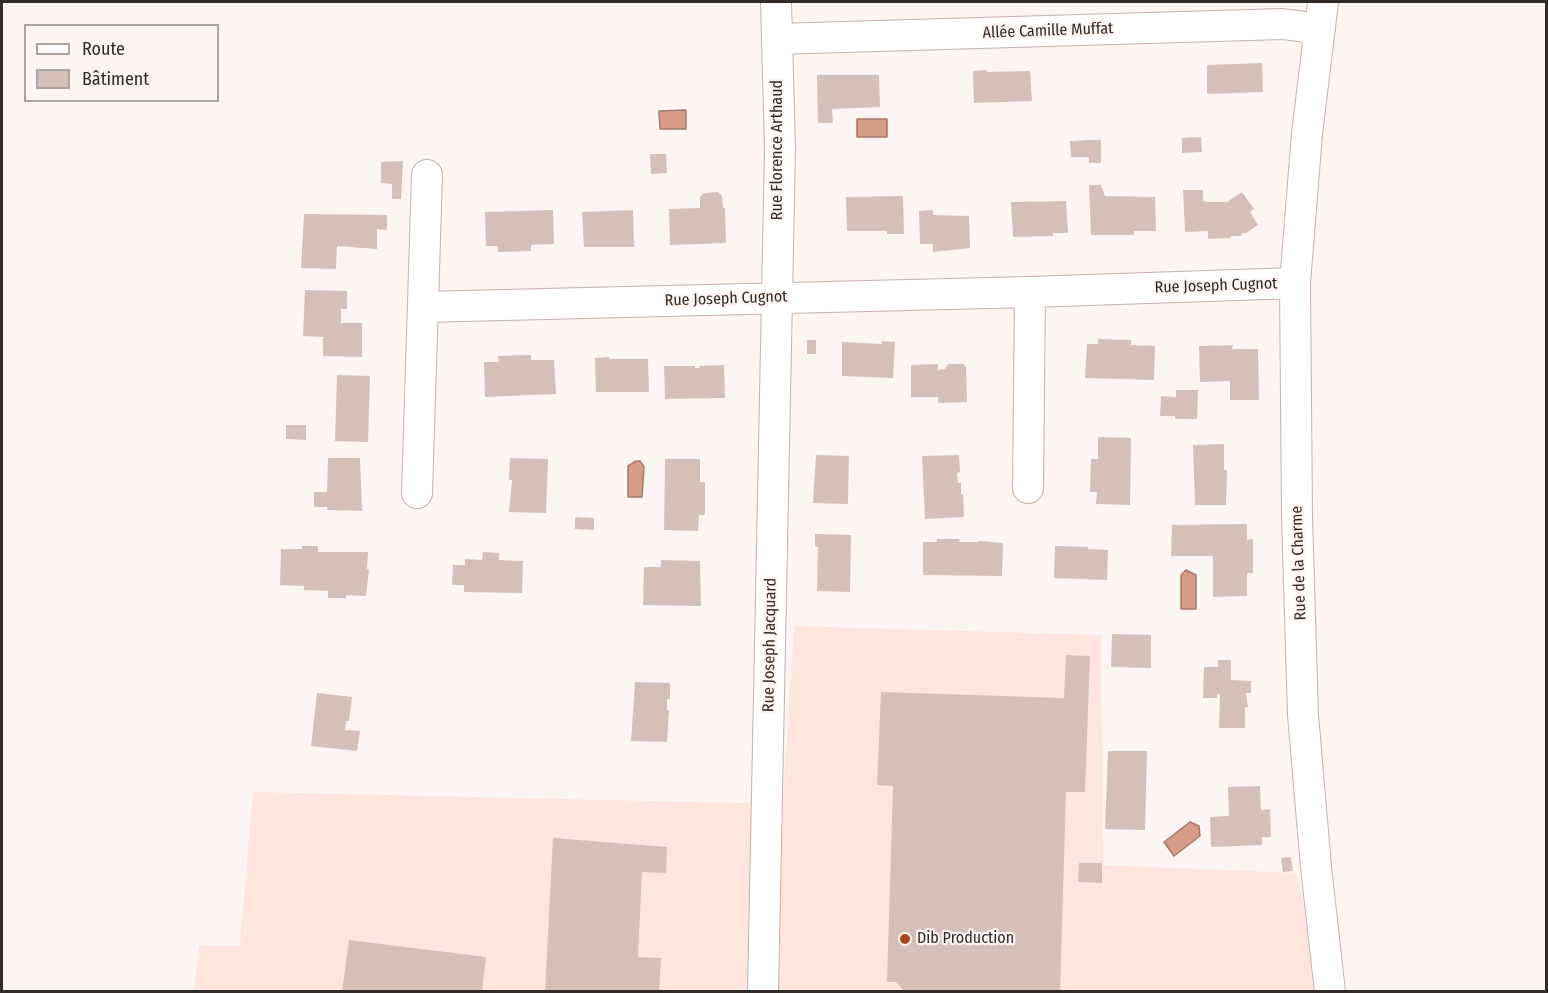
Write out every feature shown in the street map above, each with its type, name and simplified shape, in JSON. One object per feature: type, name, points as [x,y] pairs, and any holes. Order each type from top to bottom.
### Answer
[{"type":"street","name":"Rue Florence Arthaud","points":[[776,2],[780,148],[777,298]]},
{"type":"street","name":"Allée Camille Muffat","points":[[777,39],[1282,24],[1321,15]]},
{"type":"street","name":"Rue de la Charme","points":[[1321,15],[1307,134],[1295,283],[1297,517],[1304,715],[1316,867],[1330,992]]},
{"type":"street","points":[[417,493],[427,175]]},
{"type":"street","name":"Rue Joseph Cugnot","points":[[423,308],[1295,283]]},
{"type":"street","points":[[1028,488],[1030,292]]},
{"type":"street","name":"Rue Joseph Jacquard","points":[[763,992],[777,298]]},
{"type":"shaded area","points":[[686,110],[686,129],[660,129],[659,111]]},
{"type":"shaded area","points":[[857,119],[887,119],[887,137],[857,137]]},
{"type":"shaded area","points":[[640,461],[644,467],[642,497],[628,497],[628,466]]},
{"type":"shaded area","points":[[1186,570],[1196,575],[1196,609],[1181,609],[1181,575]]},
{"type":"shaded area","points":[[794,626],[1101,635],[1103,865],[1296,873],[1326,991],[194,992],[199,946],[240,946],[253,792],[783,804]]},
{"type":"shaded area","points":[[1190,822],[1199,826],[1200,836],[1174,856],[1164,842]]},
{"type":"building","points":[[1262,63],[1263,92],[1207,94],[1207,65]]},
{"type":"building","points":[[986,70],[987,72],[1030,71],[1032,101],[974,103],[973,71]]},
{"type":"building","points":[[817,75],[879,75],[880,107],[832,109],[833,123],[818,123]]},
{"type":"building","points":[[1201,137],[1202,152],[1182,153],[1182,138]]},
{"type":"building","points":[[1101,140],[1101,163],[1089,163],[1089,157],[1071,157],[1070,141]]},
{"type":"building","points":[[650,154],[666,154],[667,173],[651,174]]},
{"type":"building","points":[[403,161],[401,199],[392,199],[392,184],[381,183],[381,162]]},
{"type":"building","points":[[1089,185],[1101,185],[1105,196],[1155,197],[1156,231],[1134,231],[1134,235],[1091,235]]},
{"type":"building","points":[[1183,190],[1203,190],[1203,201],[1208,202],[1227,202],[1242,192],[1254,209],[1250,212],[1258,225],[1242,233],[1241,236],[1231,236],[1231,238],[1208,239],[1208,231],[1185,232]]},
{"type":"building","points":[[718,192],[722,196],[723,208],[725,208],[726,243],[670,245],[669,209],[700,208],[700,197],[704,193]]},
{"type":"building","points":[[903,196],[904,234],[887,234],[887,231],[847,231],[846,197]]},
{"type":"building","points":[[1066,201],[1068,233],[1053,233],[1053,236],[1013,237],[1011,202]]},
{"type":"building","points":[[553,210],[554,244],[531,245],[531,251],[498,252],[498,246],[486,246],[485,212]]},
{"type":"building","points":[[633,210],[634,247],[584,247],[582,212]]},
{"type":"building","points":[[933,210],[933,215],[969,216],[970,248],[933,252],[933,244],[920,244],[919,211]]},
{"type":"building","points":[[304,214],[387,215],[387,230],[377,229],[377,249],[337,246],[336,269],[301,268]]},
{"type":"building","points":[[305,290],[347,291],[347,309],[341,309],[341,323],[362,323],[362,357],[323,356],[323,337],[303,336]]},
{"type":"building","points":[[1098,339],[1131,340],[1131,345],[1155,346],[1154,380],[1085,378],[1087,344],[1098,344]]},
{"type":"building","points":[[807,340],[816,340],[816,354],[807,354]]},
{"type":"building","points":[[882,341],[895,342],[893,378],[842,376],[842,342],[882,344]]},
{"type":"building","points":[[1233,345],[1232,349],[1258,349],[1259,400],[1230,400],[1230,381],[1200,382],[1199,346]]},
{"type":"building","points":[[531,355],[531,360],[554,360],[556,394],[485,397],[484,362],[499,362],[498,356]]},
{"type":"building","points":[[609,357],[609,359],[648,359],[649,392],[596,392],[595,358]]},
{"type":"building","points":[[938,364],[938,370],[945,369],[948,364],[963,364],[966,367],[967,402],[938,403],[938,397],[911,397],[911,365]]},
{"type":"building","points":[[724,365],[725,398],[665,399],[664,366],[700,368],[699,366]]},
{"type":"building","points":[[337,375],[370,376],[368,442],[335,441]]},
{"type":"building","points":[[1176,390],[1198,390],[1197,419],[1160,416],[1161,396],[1176,397]]},
{"type":"building","points":[[286,425],[306,425],[306,440],[286,439]]},
{"type":"building","points":[[1098,437],[1131,438],[1130,505],[1096,504],[1097,492],[1090,492],[1091,459],[1098,459]]},
{"type":"building","points":[[1224,444],[1224,470],[1227,470],[1226,505],[1195,505],[1193,445]]},
{"type":"building","points":[[816,455],[849,456],[848,504],[813,503]]},
{"type":"building","points":[[959,455],[960,472],[957,473],[958,483],[961,483],[961,494],[963,494],[964,517],[925,519],[922,456]]},
{"type":"building","points":[[328,458],[360,458],[362,511],[327,510],[327,507],[314,507],[314,492],[327,492]]},
{"type":"building","points":[[510,458],[548,459],[546,513],[509,512],[512,480],[509,480]]},
{"type":"building","points":[[665,459],[700,459],[700,482],[705,482],[705,515],[699,515],[698,531],[664,530]]},
{"type":"building","points":[[575,517],[594,518],[594,530],[575,529]]},
{"type":"building","points":[[1247,524],[1247,540],[1253,539],[1253,573],[1247,573],[1247,596],[1213,597],[1213,556],[1171,556],[1172,525]]},
{"type":"building","points":[[815,534],[851,535],[850,592],[817,591],[818,547],[815,547]]},
{"type":"building","points":[[937,539],[1003,543],[1002,576],[923,575],[923,542],[937,542]]},
{"type":"building","points":[[302,546],[318,546],[318,552],[368,552],[366,596],[346,595],[346,598],[328,598],[328,591],[304,590],[304,586],[280,585],[281,549],[302,549]]},
{"type":"building","points":[[1055,546],[1108,550],[1107,580],[1054,578]]},
{"type":"building","points":[[483,552],[499,553],[499,560],[523,561],[522,593],[464,592],[464,585],[452,585],[453,565],[465,565],[465,559],[482,560]]},
{"type":"building","points":[[661,560],[700,561],[701,606],[643,605],[644,567],[661,567]]},
{"type":"building","points":[[1112,634],[1151,635],[1151,668],[1111,667]]},
{"type":"building","points":[[1066,655],[1090,656],[1085,792],[1066,792],[1060,992],[905,992],[896,982],[887,982],[893,786],[877,785],[881,692],[1064,698]]},
{"type":"building","points":[[1218,660],[1231,660],[1231,680],[1251,681],[1251,693],[1246,693],[1248,707],[1245,707],[1245,728],[1219,728],[1220,694],[1217,694],[1217,698],[1203,698],[1204,667],[1218,667]]},
{"type":"building","points":[[635,682],[670,683],[670,699],[667,699],[667,710],[669,710],[667,742],[631,741]]},
{"type":"building","points":[[317,693],[352,697],[349,721],[346,721],[345,730],[360,731],[357,751],[311,746]]},
{"type":"building","points":[[1108,751],[1147,751],[1145,830],[1105,829]]},
{"type":"building","points":[[1260,786],[1261,810],[1270,809],[1271,837],[1262,837],[1262,845],[1211,847],[1210,817],[1229,816],[1228,787]]},
{"type":"building","points":[[553,838],[667,847],[666,873],[642,872],[638,957],[661,958],[659,992],[545,992]]},
{"type":"building","points":[[1291,857],[1293,871],[1283,872],[1281,858]]},
{"type":"building","points":[[1079,863],[1102,863],[1102,883],[1078,882]]},
{"type":"building","points":[[349,940],[486,957],[482,992],[342,991]]},
{"type":"place","name":"Dib Production","points":[[905,939]]}]
